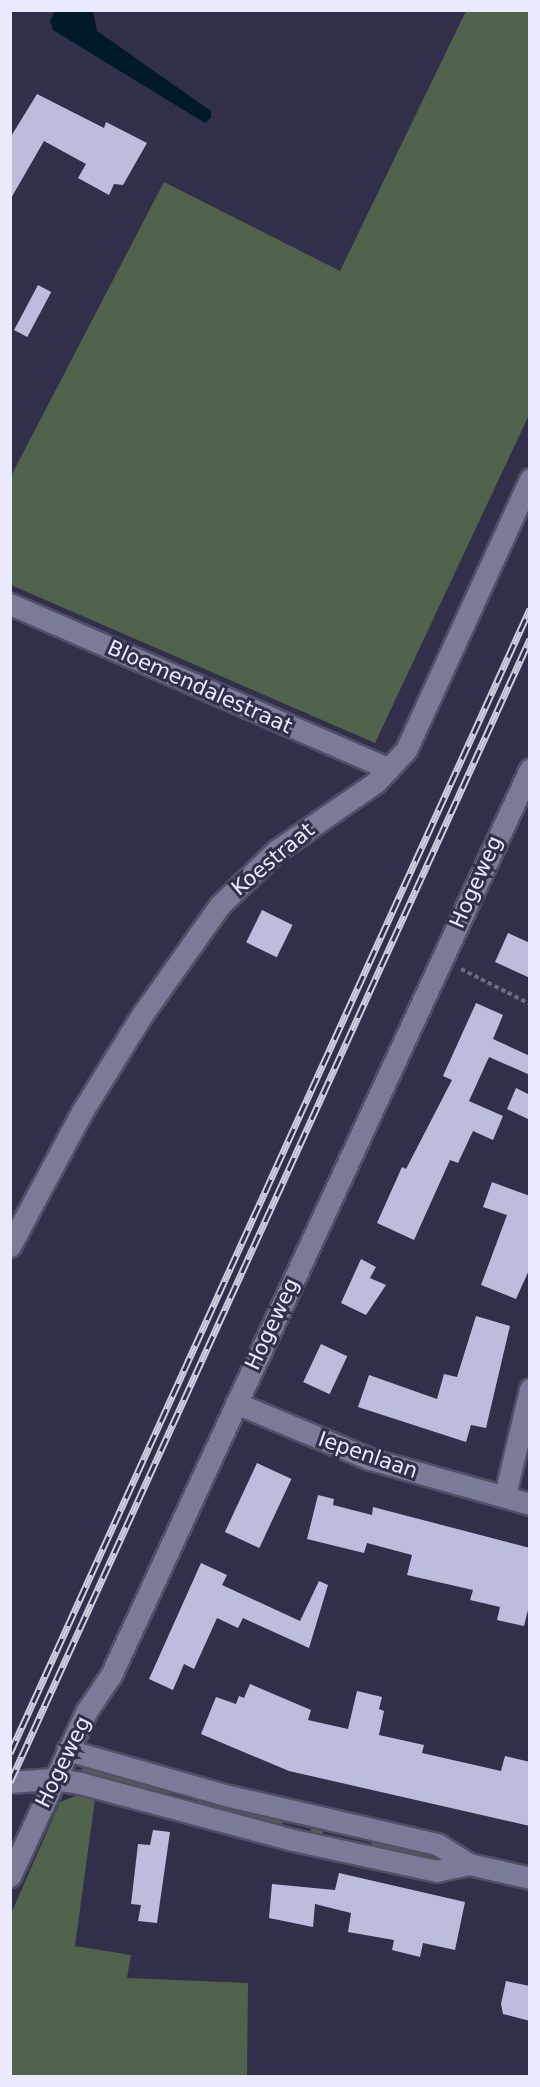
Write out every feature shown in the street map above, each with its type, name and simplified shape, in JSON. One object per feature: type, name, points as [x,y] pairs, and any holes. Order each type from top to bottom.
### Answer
[{"type":"street","name":"Koestraat","points":[[10,1246],[83,1110],[149,1005],[220,905],[276,850],[389,769],[420,725],[530,479]]},
{"type":"street","name":"Bloemendalestraat","points":[[10,604],[389,769]]},
{"type":"street","name":"Hogeweg","points":[[10,1876],[86,1712],[111,1675],[530,769]]},
{"type":"street","points":[[505,1495],[530,1389]]},
{"type":"street","name":"Iepenlaan","points":[[236,1403],[370,1459],[505,1495],[530,1504]]},
{"type":"street","points":[[505,1495],[530,1485]]},
{"type":"street","points":[[67,1750],[186,1784],[437,1844],[469,1864],[530,1878]]},
{"type":"street","points":[[10,1782],[53,1779],[293,1839],[436,1871],[469,1864]]},
{"type":"street","points":[[180,1810],[186,1784]]},
{"type":"street","points":[[293,1839],[298,1812]]},
{"type":"path","points":[[441,959],[530,1004]]},
{"type":"green space","points":[[466,11],[529,11],[529,415],[375,743],[11,585],[11,476],[164,182],[340,271]]},
{"type":"green space","points":[[84,1763],[169,1788],[169,1795],[166,1798],[80,1774]]},
{"type":"green space","points":[[78,1795],[95,1799],[75,1946],[131,1955],[127,1978],[248,1983],[247,2076],[11,2076],[11,1914],[60,1802]]},
{"type":"green space","points":[[198,1798],[282,1817],[283,1823],[271,1829],[267,1822],[212,1807],[204,1811],[196,1804]]},
{"type":"green space","points":[[321,1824],[324,1837],[371,1847],[372,1841],[416,1851],[422,1846],[431,1856],[427,1861],[310,1834],[312,1825]]},
{"type":"water","points":[[55,11],[93,11],[97,31],[211,111],[211,118],[205,123],[53,30],[50,21]]},
{"type":"building","points":[[37,94],[104,128],[106,122],[147,143],[123,185],[114,184],[109,195],[78,178],[86,164],[44,141],[10,200],[10,138]]},
{"type":"building","points":[[38,285],[51,292],[27,337],[14,330]]},
{"type":"building","points":[[262,910],[293,925],[277,957],[246,942]]},
{"type":"building","points":[[508,933],[530,943],[530,978],[495,962]]},
{"type":"building","points":[[476,1003],[503,1015],[493,1039],[530,1056],[530,1075],[489,1057],[469,1101],[503,1116],[493,1140],[473,1131],[458,1163],[450,1160],[414,1240],[377,1223],[402,1167],[406,1169],[452,1080],[443,1076]]},
{"type":"building","points":[[516,1088],[530,1095],[530,1120],[507,1109]]},
{"type":"building","points":[[492,1182],[530,1196],[530,1268],[516,1299],[481,1285],[507,1215],[483,1207]]},
{"type":"building","points":[[361,1259],[376,1267],[370,1278],[386,1285],[366,1315],[341,1303]]},
{"type":"building","points":[[476,1316],[510,1326],[486,1428],[471,1425],[466,1442],[358,1407],[369,1375],[437,1399],[444,1374],[457,1377]]},
{"type":"building","points":[[321,1344],[347,1356],[330,1394],[303,1382]]},
{"type":"building","points":[[257,1463],[291,1479],[259,1548],[225,1532]]},
{"type":"building","points":[[318,1495],[334,1499],[333,1505],[372,1515],[373,1507],[530,1548],[530,1602],[524,1626],[497,1620],[500,1607],[470,1600],[473,1590],[407,1575],[412,1555],[367,1543],[364,1553],[307,1539]]},
{"type":"building","points":[[201,1563],[227,1575],[222,1585],[300,1621],[319,1581],[328,1585],[309,1648],[243,1618],[238,1628],[217,1618],[194,1669],[184,1664],[173,1690],[149,1679]]},
{"type":"building","points":[[250,1684],[311,1710],[308,1720],[348,1729],[357,1691],[382,1697],[379,1709],[384,1711],[379,1735],[424,1745],[422,1753],[501,1771],[505,1756],[530,1762],[530,1826],[289,1771],[201,1734],[216,1697],[236,1704],[239,1696],[244,1698]]},
{"type":"building","points":[[153,1830],[170,1832],[157,1923],[138,1921],[141,1905],[131,1904],[138,1844],[150,1845]]},
{"type":"building","points":[[339,1873],[465,1902],[455,1950],[423,1943],[420,1957],[392,1950],[394,1940],[348,1932],[351,1913],[315,1904],[313,1927],[269,1918],[272,1884],[335,1890]]},
{"type":"building","points":[[506,1981],[530,1986],[530,2021],[503,2014],[501,2004]]},
{"type":"railway","points":[[10,1753],[530,609]]},
{"type":"railway","points":[[10,1782],[530,639]]}]
